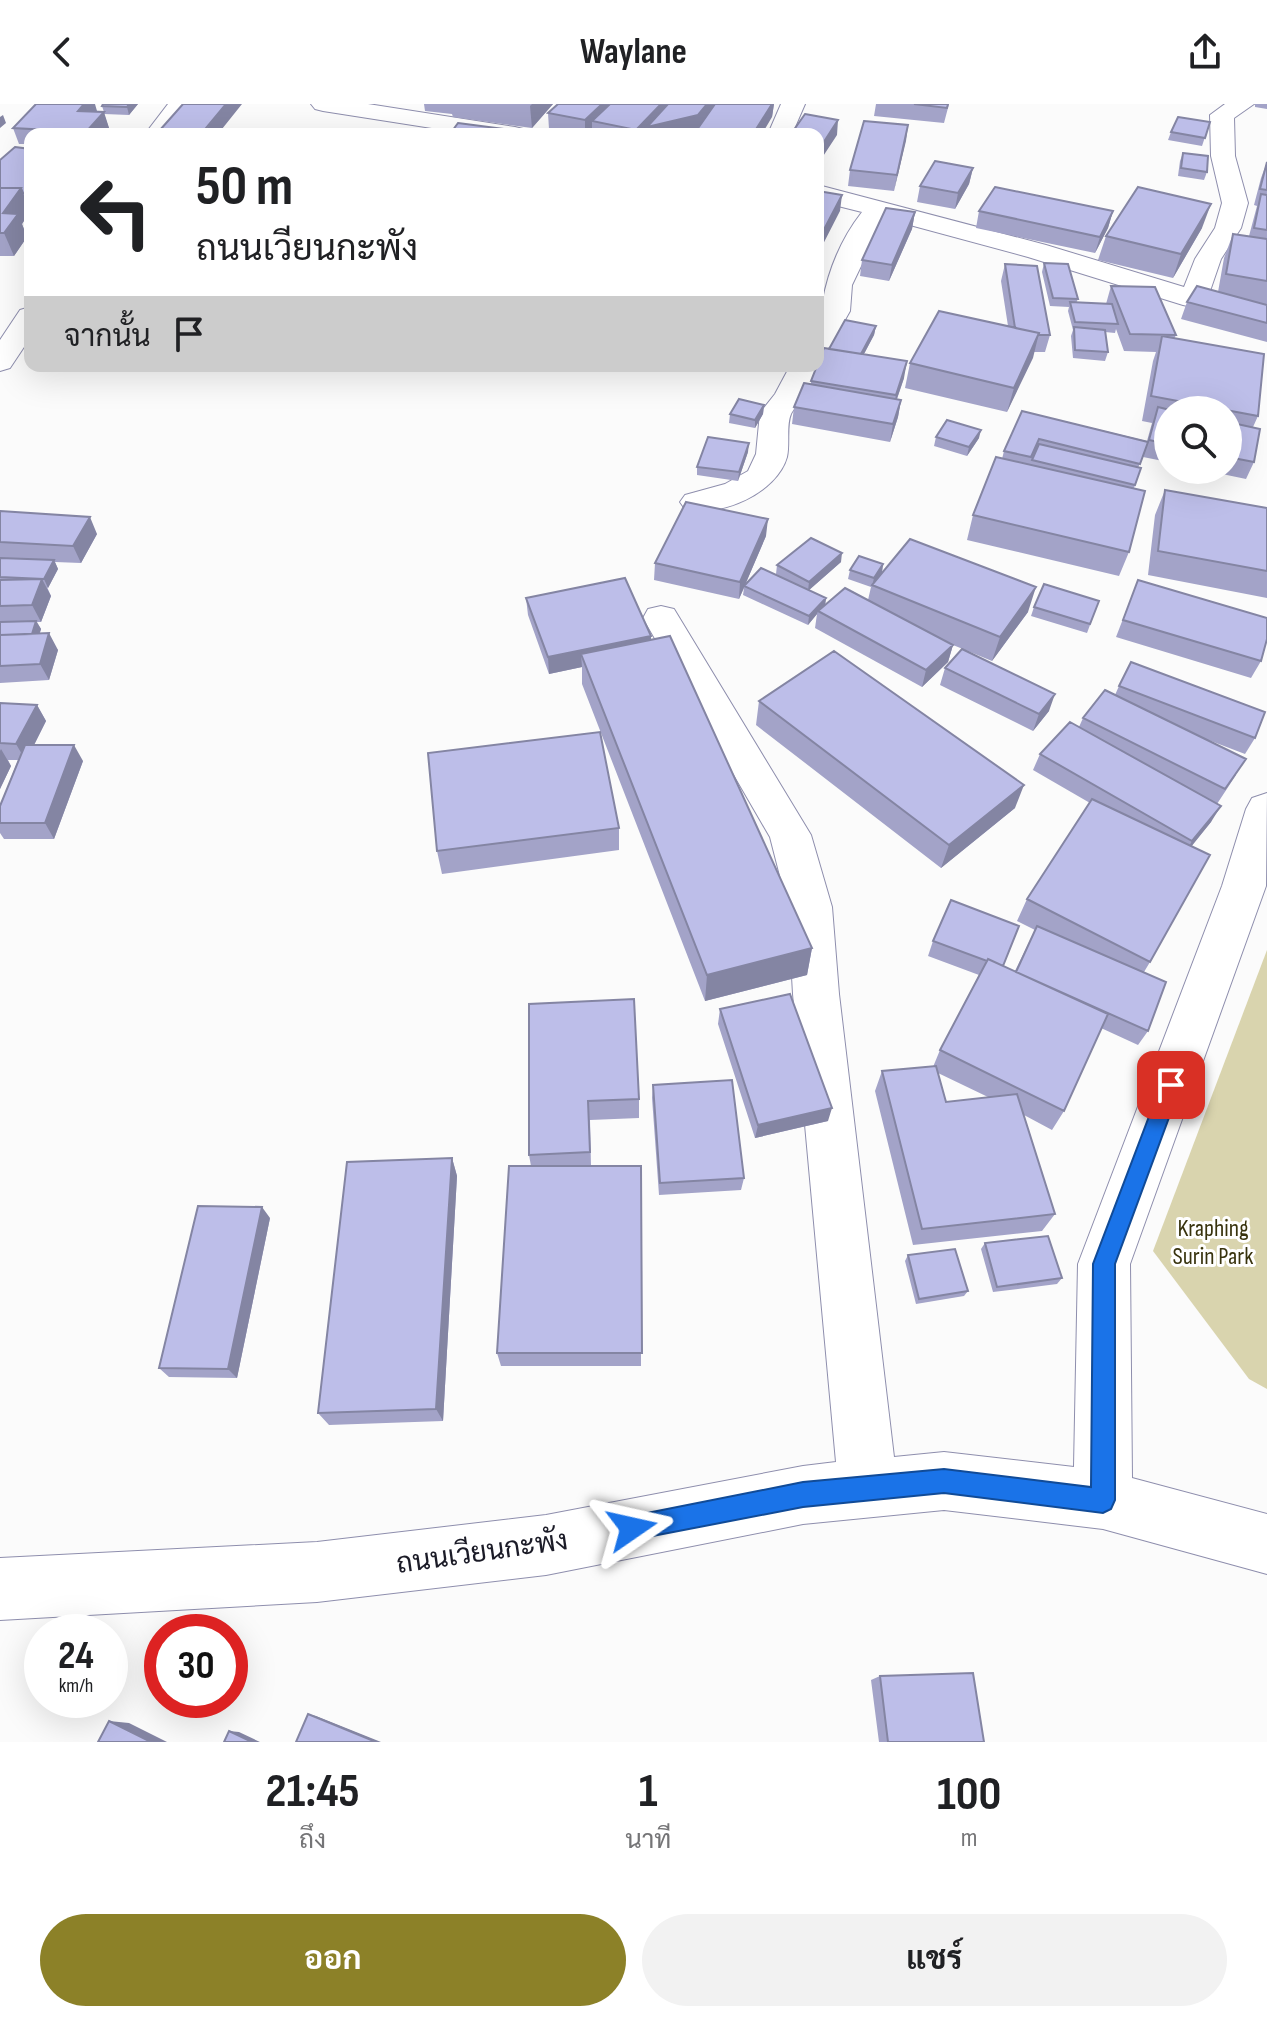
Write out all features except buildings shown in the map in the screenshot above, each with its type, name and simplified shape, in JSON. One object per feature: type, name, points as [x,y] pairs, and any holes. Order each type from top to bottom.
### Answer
[{"type":"street","points":[[162,128],[180,104]]},
{"type":"street","points":[[323,104],[477,128]]},
{"type":"street","points":[[783,128],[793,104]]},
{"type":"street","points":[[1193,299],[1208,259],[1228,228],[1235,203],[1223,156],[1222,115],[1242,104]]},
{"type":"street","points":[[824,195],[1037,251],[1193,299],[1267,314]]},
{"type":"street","points":[[824,333],[836,311],[838,285],[864,227],[876,211]]},
{"type":"street","points":[[0,362],[24,325]]},
{"type":"street","points":[[697,502],[745,490],[765,474],[775,445],[775,413],[788,398],[802,372]]},
{"type":"street","points":[[661,618],[790,835],[810,907],[816,994],[868,1488]]},
{"type":"street","points":[[1103,1500],[1104,1264],[1244,886],[1267,809]]},
{"type":"street","name":"ถนนเวียนกะพัง","points":[[0,1589],[317,1572],[546,1545],[803,1495],[944,1481],[1103,1500],[1267,1544]]},
{"type":"green space","name":"Kraphing Surin Park","points":[[1267,950],[1267,1389],[1249,1379],[1153,1251]]},
{"type":"route","points":[[632,1528],[803,1495],[944,1481],[1103,1500],[1104,1264],[1171,1085]]}]
